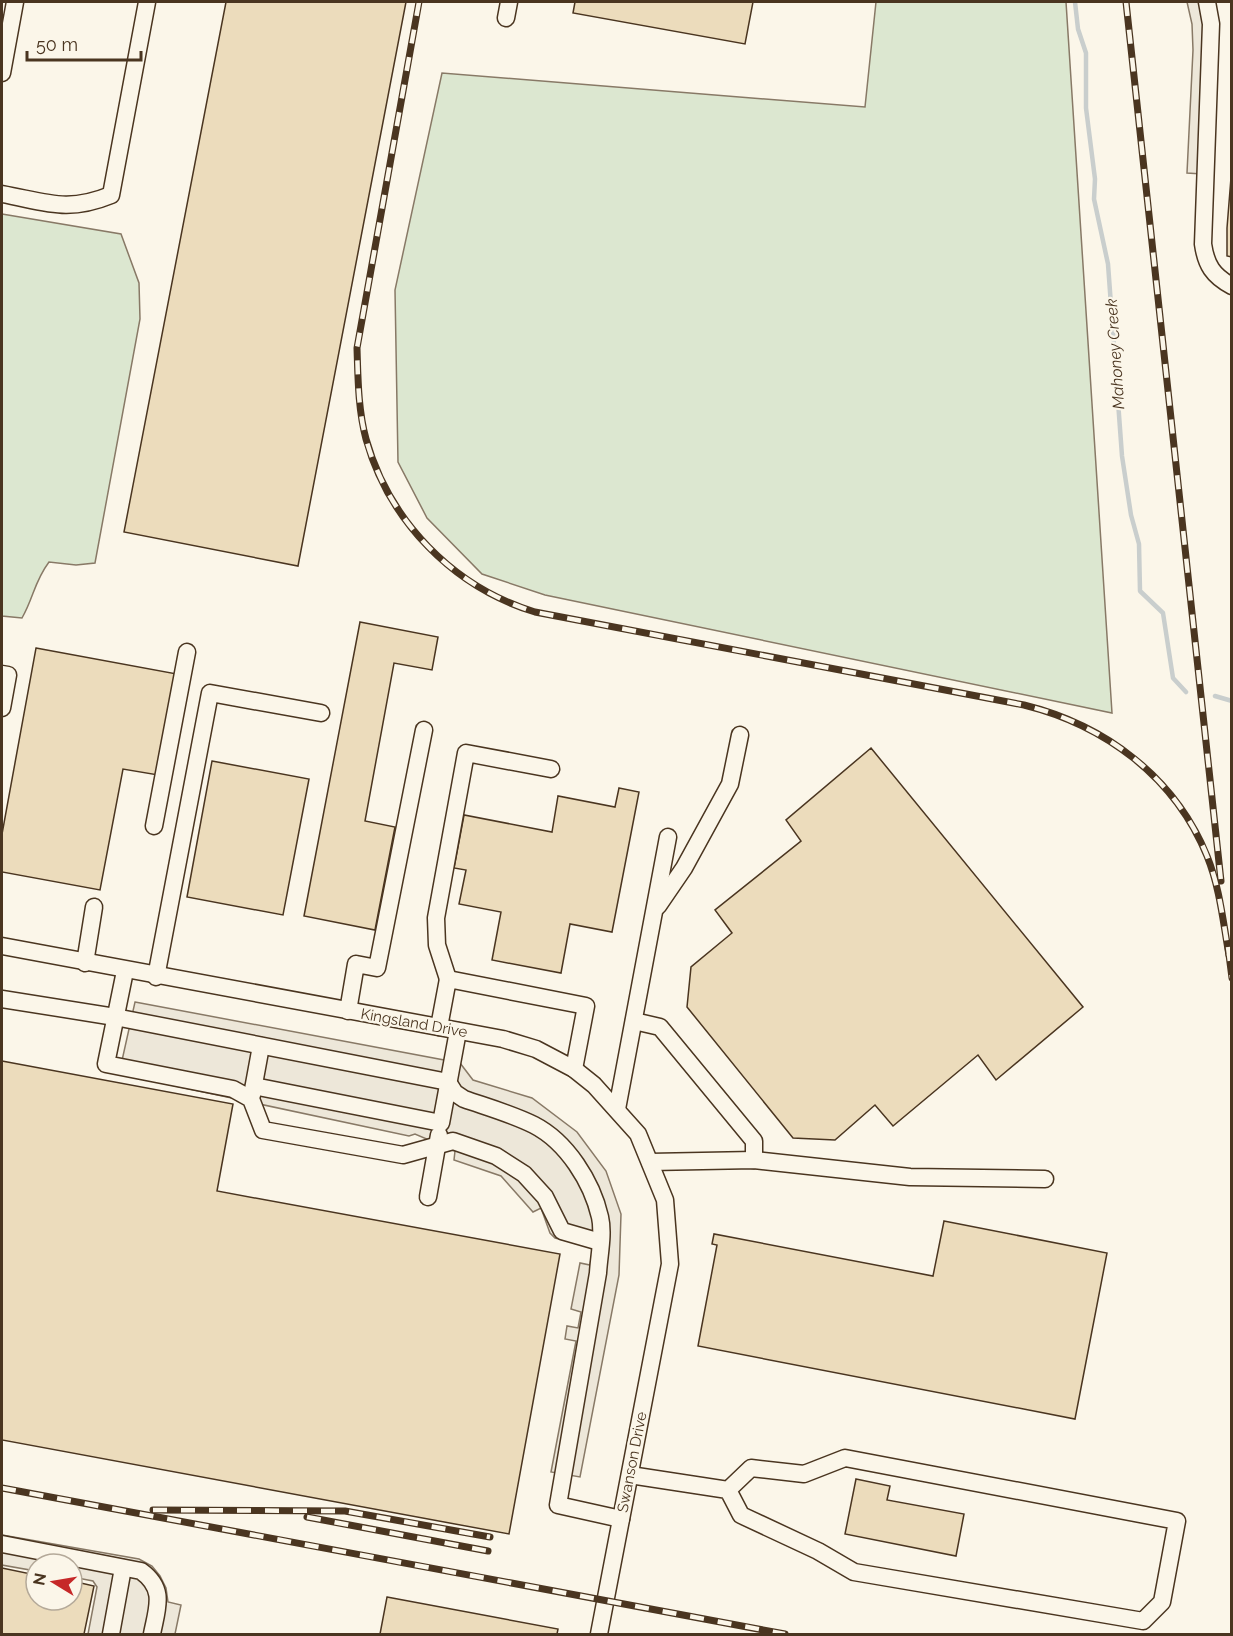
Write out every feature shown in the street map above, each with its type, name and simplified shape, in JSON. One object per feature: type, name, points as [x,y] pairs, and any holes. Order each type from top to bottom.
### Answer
[{"type":"street","points":[[2,73],[15,2]]},
{"type":"street","points":[[2,194],[66,206],[87,205],[111,195],[147,2]]},
{"type":"street","points":[[1207,2],[1211,24],[1203,244],[1205,258],[1216,277],[1232,286]]},
{"type":"street","points":[[154,826],[187,652]]},
{"type":"street","points":[[2,674],[8,675],[2,708]]},
{"type":"street","points":[[156,977],[210,693],[321,713]]},
{"type":"street","points":[[348,1011],[356,964],[377,968],[424,730]]},
{"type":"street","points":[[654,912],[684,868],[730,784],[740,735]]},
{"type":"street","points":[[439,1027],[448,979],[437,945],[436,918],[466,753],[551,769]]},
{"type":"street","points":[[617,1109],[668,837]]},
{"type":"street","points":[[85,963],[94,907]]},
{"type":"street","name":"Kingsland Drive","points":[[2,946],[156,977],[503,1039],[536,1049],[574,1069],[617,1109],[638,1134],[665,1200],[670,1264],[666,1289]]},
{"type":"street","points":[[125,971],[106,1064],[233,1089],[441,1123]]},
{"type":"street","points":[[448,979],[586,1006],[574,1069]]},
{"type":"street","points":[[2,999],[115,1017],[448,1082],[455,1093],[464,1099],[535,1125],[562,1147],[587,1180],[600,1218],[600,1242],[598,1273],[558,1505],[621,1519]]},
{"type":"street","points":[[634,1021],[660,1027],[754,1141],[754,1160]]},
{"type":"street","points":[[428,1197],[458,1031]]},
{"type":"street","points":[[261,1046],[253,1092],[263,1130],[403,1155],[437,1143],[453,1141],[496,1156],[524,1174],[545,1197],[562,1231],[600,1242]]},
{"type":"street","points":[[650,1162],[754,1160],[910,1177],[1045,1179]]},
{"type":"street","name":"Swanson Drive","points":[[599,1635],[666,1289]]},
{"type":"street","points":[[845,1458],[1177,1521],[1162,1602],[1143,1622],[854,1572],[818,1551],[741,1515],[728,1490],[750,1468],[804,1474],[845,1458]]},
{"type":"street","points":[[630,1475],[728,1490]]},
{"type":"street","points":[[2,1544],[141,1571],[153,1580],[159,1599],[152,1635]]},
{"type":"street","points":[[111,1635],[123,1568]]},
{"type":"green space","points":[[876,2],[1066,2],[1112,713],[545,595],[482,574],[427,518],[398,462],[395,290],[442,73],[865,107]]},
{"type":"green space","points":[[2,214],[121,234],[139,283],[140,319],[95,563],[76,565],[49,562],[40,576],[22,618],[2,616]]},
{"type":"shaded area","points":[[1187,2],[1203,2],[1202,174],[1187,173],[1193,50],[1192,24]]},
{"type":"shaded area","points":[[135,1002],[460,1063],[473,1080],[532,1098],[577,1132],[606,1171],[621,1214],[619,1275],[580,1477],[551,1472],[576,1341],[565,1339],[567,1326],[578,1328],[581,1312],[571,1309],[580,1263],[590,1265],[593,1247],[555,1238],[550,1233],[541,1208],[533,1212],[501,1176],[454,1160],[455,1151],[415,1134],[409,1136],[119,1074]]},
{"type":"shaded area","points":[[2,1535],[139,1559],[152,1566],[160,1576],[166,1588],[168,1602],[181,1605],[175,1634],[88,1634],[97,1587],[93,1581],[84,1579],[84,1552],[24,1552],[24,1569],[2,1565]]},
{"type":"building","points":[[226,2],[406,2],[298,566],[124,532]]},
{"type":"building","points":[[575,2],[753,2],[745,44],[573,13]]},
{"type":"building","points":[[1232,165],[1232,257],[1227,256],[1227,228]]},
{"type":"building","points":[[360,622],[438,637],[432,670],[394,663],[365,821],[395,827],[375,930],[304,916]]},
{"type":"building","points":[[36,648],[177,674],[158,775],[123,769],[100,890],[2,872],[2,834]]},
{"type":"building","points":[[871,748],[1083,1007],[996,1080],[978,1055],[893,1126],[875,1105],[835,1140],[793,1138],[687,1007],[691,967],[732,933],[715,910],[801,841],[786,820]]},
{"type":"building","points":[[212,761],[309,779],[283,915],[187,897]]},
{"type":"building","points":[[619,788],[639,792],[612,932],[570,924],[561,973],[492,960],[501,912],[459,904],[466,870],[454,868],[464,815],[552,832],[558,796],[615,807]]},
{"type":"building","points":[[2,1061],[233,1104],[217,1191],[560,1254],[509,1534],[2,1440]]},
{"type":"building","points":[[944,1221],[1107,1253],[1075,1419],[698,1346],[717,1245],[712,1244],[714,1234],[933,1276]]},
{"type":"building","points":[[856,1479],[890,1486],[887,1500],[964,1514],[956,1556],[845,1534]]},
{"type":"building","points":[[2,1568],[24,1573],[24,1612],[84,1612],[84,1584],[94,1586],[84,1634],[2,1634]]},
{"type":"building","points":[[387,1597],[558,1629],[557,1634],[380,1634]]},
{"type":"waterway","name":"Mahoney Creek","points":[[1075,2],[1078,29],[1086,53],[1086,108],[1095,179],[1094,199],[1108,264],[1122,456],[1131,515],[1139,544],[1140,591],[1163,613],[1173,678],[1186,692]]},
{"type":"waterway","name":"Mahoney Creek","points":[[1215,696],[1232,701]]},
{"type":"railway","points":[[419,2],[357,348],[360,405],[366,439],[391,497],[408,523],[428,547],[477,586],[505,601],[535,612],[1024,705],[1082,726],[1134,758],[1176,802],[1193,828],[1207,856],[1215,880],[1229,955]]},
{"type":"railway","points":[[1126,2],[1221,881]]},
{"type":"railway","points":[[1228,947],[1232,978]]},
{"type":"railway","points":[[2,1488],[785,1634]]},
{"type":"railway","points":[[153,1510],[345,1511],[490,1537]]},
{"type":"railway","points":[[307,1517],[488,1551]]}]
